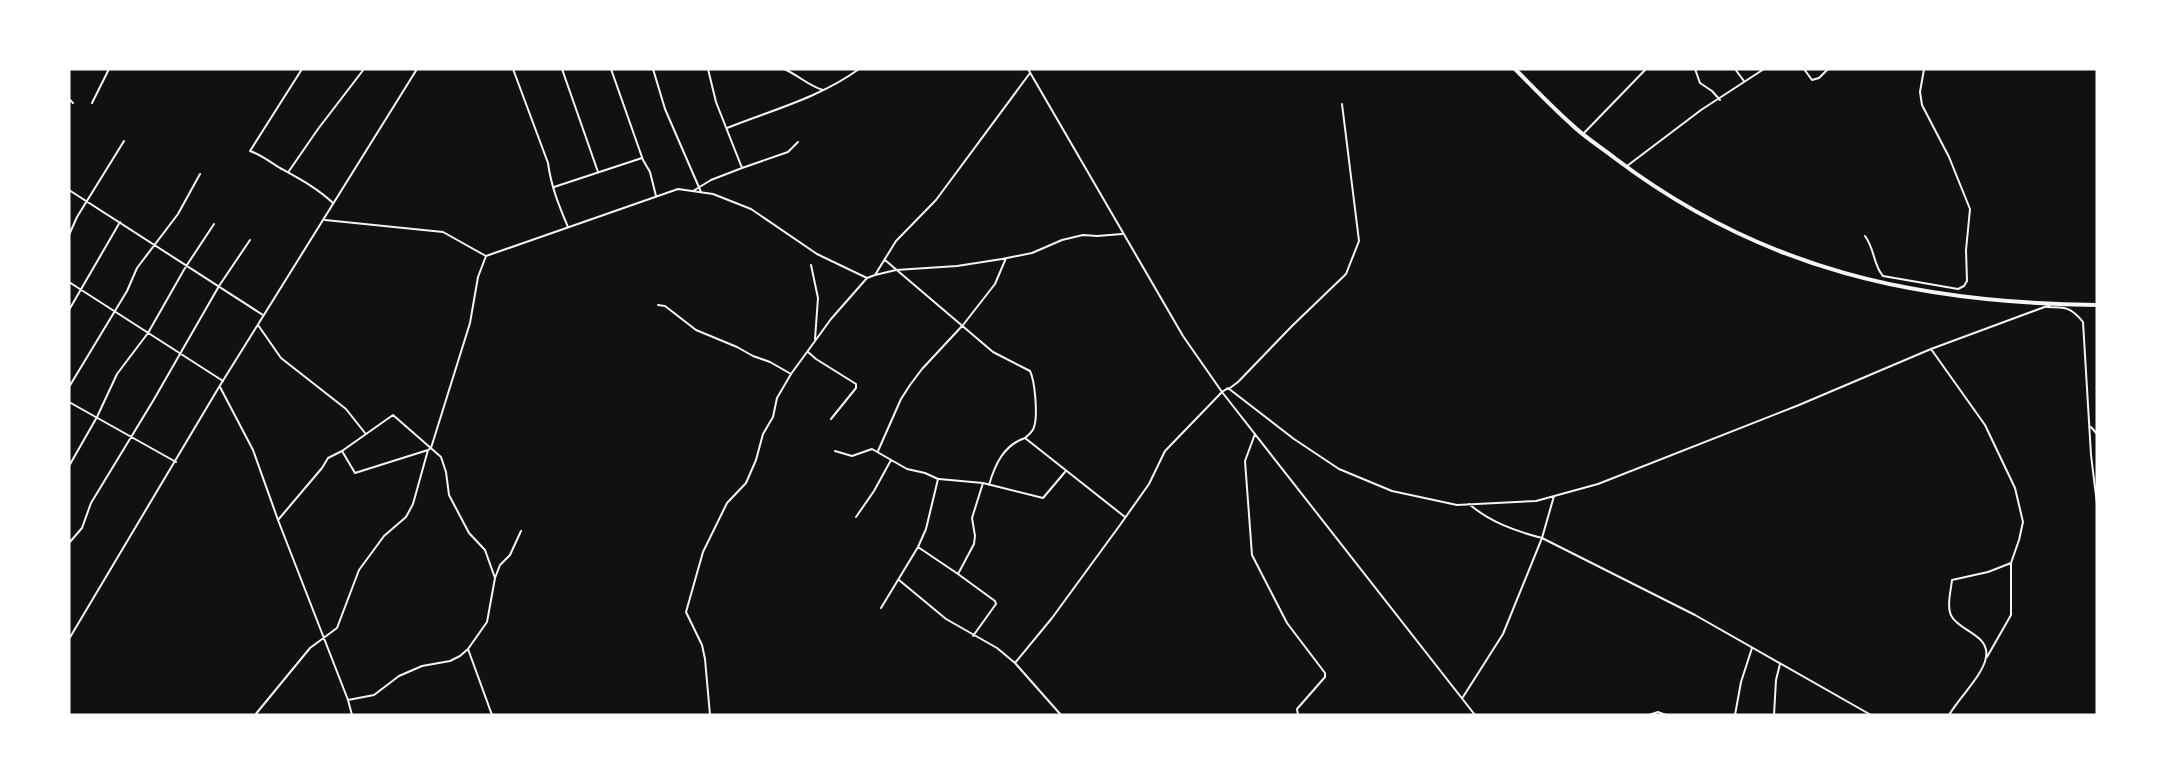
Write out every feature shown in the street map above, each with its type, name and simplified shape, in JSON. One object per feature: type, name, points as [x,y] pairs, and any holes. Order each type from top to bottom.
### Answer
[{"type":"highway","points":[[1515,69],[1571,125],[1626,166],[1670,198],[1749,240],[1814,264],[1905,289],[1970,298],[2097,305]]},
{"type":"street","points":[[92,103],[109,69]]},
{"type":"street","points":[[302,69],[250,151],[309,182],[334,204]]},
{"type":"street","points":[[289,172],[318,129],[364,69]]},
{"type":"street","points":[[69,639],[219,387],[417,69]]},
{"type":"street","points":[[513,69],[548,163],[558,205],[569,228]]},
{"type":"street","points":[[562,69],[598,172]]},
{"type":"street","points":[[610,69],[642,158],[650,172],[656,197]]},
{"type":"street","points":[[653,69],[665,109],[701,192]]},
{"type":"street","points":[[708,69],[716,102],[742,168]]},
{"type":"street","points":[[784,69],[813,87],[825,90]]},
{"type":"street","points":[[727,128],[793,105],[825,90],[859,69]]},
{"type":"street","points":[[1028,69],[1183,336],[1222,392],[1475,715]]},
{"type":"street","points":[[1583,134],[1646,69]]},
{"type":"street","points":[[1695,69],[1700,83],[1720,100]]},
{"type":"street","points":[[1735,69],[1744,81]]},
{"type":"street","points":[[1626,166],[1701,110],[1720,100],[1764,69]]},
{"type":"street","points":[[1804,69],[1812,80],[1819,78],[1828,69]]},
{"type":"street","points":[[1865,236],[1875,254],[1876,266],[1883,276],[1959,289],[1967,281],[1966,250],[1970,209],[1952,164],[1922,105],[1920,92],[1923,69]]},
{"type":"street","points":[[875,275],[896,241],[936,200],[1030,73]]},
{"type":"street","points":[[69,99],[73,103]]},
{"type":"street","points":[[1015,663],[1052,618],[1149,484],[1165,451],[1172,442],[1222,392],[1238,382],[1346,274],[1359,241],[1342,104]]},
{"type":"street","points":[[69,235],[124,141]]},
{"type":"street","points":[[693,191],[742,168],[788,152],[798,142]]},
{"type":"street","points":[[554,188],[642,158]]},
{"type":"street","points":[[69,387],[127,291],[137,268],[178,214],[200,174]]},
{"type":"street","points":[[324,220],[443,232],[486,256],[678,189],[713,194],[752,209],[817,254],[867,279]]},
{"type":"street","points":[[69,190],[264,316]]},
{"type":"street","points":[[69,310],[120,222]]},
{"type":"street","points":[[69,466],[97,417],[117,374],[148,333],[187,265],[214,224]]},
{"type":"street","points":[[710,715],[702,645],[686,612],[703,552],[727,503],[746,483],[756,460],[763,434],[773,417],[777,398],[831,319],[867,279],[875,275],[896,270],[957,266],[1032,254],[1062,240],[1083,235],[1122,234]]},
{"type":"street","points":[[69,543],[82,528],[91,503],[219,286],[250,240]]},
{"type":"street","points":[[255,715],[310,648],[337,628],[359,570],[384,536],[406,517],[413,504],[470,323],[478,277],[486,256]]},
{"type":"street","points":[[878,451],[901,399],[910,385],[921,369],[963,325],[995,284],[1006,258]]},
{"type":"street","points":[[885,260],[993,352],[1030,371],[1032,375],[1035,422],[1032,431],[1006,449],[989,484]]},
{"type":"street","points":[[811,265],[818,298],[817,332],[814,343]]},
{"type":"street","points":[[69,282],[223,381]]},
{"type":"street","points":[[1228,388],[1294,439],[1339,469],[1392,491],[1457,505],[1536,501],[1598,484],[1799,405],[1932,349],[2052,304]]},
{"type":"street","points":[[658,305],[665,306],[696,330],[792,374]]},
{"type":"street","points":[[2043,308],[2060,307],[2074,310],[2083,322],[2093,482],[2097,504]]},
{"type":"street","points":[[258,325],[281,358],[346,409],[365,434]]},
{"type":"street","points":[[1932,349],[1985,426],[2015,488],[2023,522],[2011,563],[2011,615],[1981,668],[1949,715]]},
{"type":"street","points":[[808,352],[856,384],[856,388],[831,419]]},
{"type":"street","points":[[219,387],[253,450],[352,715]]},
{"type":"street","points":[[69,402],[176,462]]},
{"type":"street","points":[[278,520],[328,458],[342,451],[393,415],[429,449],[441,457],[446,472],[449,495],[469,533],[485,550],[495,578]]},
{"type":"street","points":[[2090,426],[2097,434]]},
{"type":"street","points":[[1255,434],[1245,461],[1252,555],[1287,623],[1325,673],[1325,677],[1297,709],[1298,715]]},
{"type":"street","points":[[1025,438],[1125,517]]},
{"type":"street","points":[[342,451],[355,473],[429,449]]},
{"type":"street","points":[[835,451],[852,456],[867,449],[878,451],[907,469],[925,472],[938,479],[989,484],[1043,498],[1065,471]]},
{"type":"street","points":[[856,517],[891,460]]},
{"type":"street","points":[[881,608],[918,547],[926,529],[938,479]]},
{"type":"street","points":[[958,574],[974,544],[972,518],[983,483]]},
{"type":"street","points":[[1463,698],[1503,634],[1542,538],[1554,496]]},
{"type":"street","points":[[1469,504],[1483,516],[1520,533],[1542,538],[1695,615],[1871,715]]},
{"type":"street","points":[[348,700],[374,695],[399,676],[422,666],[450,661],[468,649],[487,622],[495,578],[500,565],[510,555],[521,531]]},
{"type":"street","points":[[918,547],[996,602],[973,636]]},
{"type":"street","points":[[1986,657],[1986,648],[1981,640],[1954,620],[1951,615],[1952,580],[1988,573],[2011,563]]},
{"type":"street","points":[[899,580],[946,619],[997,648],[1015,663],[1061,715]]},
{"type":"street","points":[[1735,715],[1741,682],[1752,648]]},
{"type":"street","points":[[468,649],[492,715]]},
{"type":"street","points":[[1774,715],[1776,680],[1780,664]]},
{"type":"street","points":[[1649,715],[1658,712],[1666,715]]}]
